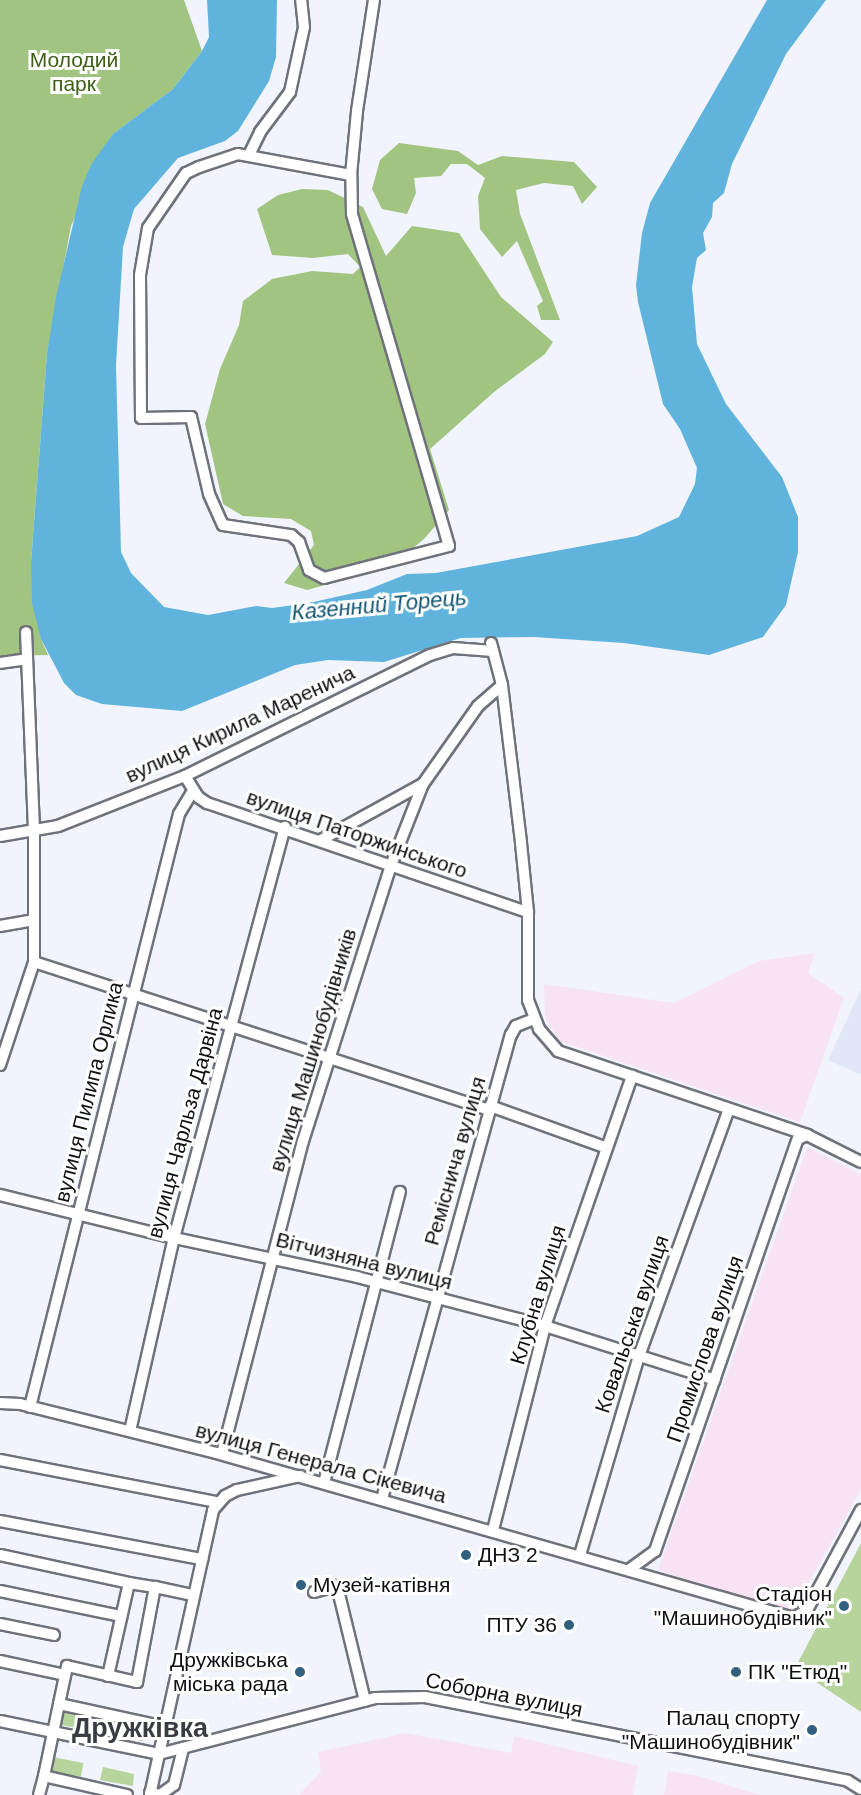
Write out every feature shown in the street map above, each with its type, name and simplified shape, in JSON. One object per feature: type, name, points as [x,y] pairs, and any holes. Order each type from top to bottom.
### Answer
[{"type":"street","points":[[249,155],[260,132],[290,92],[304,27],[301,0]]},
{"type":"street","points":[[351,175],[249,155],[229,155],[186,173],[148,228],[140,275],[141,418],[191,417],[209,494],[223,525],[291,536],[298,542],[309,570],[324,578],[449,546],[352,214],[351,175],[374,0]]},
{"type":"street","points":[[0,1065],[34,962],[34,830],[26,632]]},
{"type":"street","name":"вулиця Кирила Маренича","points":[[0,836],[58,826],[185,776],[430,655],[453,648],[492,647],[502,686]]},
{"type":"street","points":[[0,663],[27,659]]},
{"type":"street","points":[[502,686],[528,912],[528,1000],[534,1019],[558,1051],[807,1136],[861,1162]]},
{"type":"street","name":"вулиця Машинобудівників","points":[[222,1455],[273,1258],[329,1058],[390,868],[423,784],[478,706],[502,686]]},
{"type":"street","points":[[185,776],[193,791]]},
{"type":"street","points":[[321,840],[423,784]]},
{"type":"street","name":"вулиця Паторжинського","points":[[193,791],[207,803],[285,827],[390,868],[528,912]]},
{"type":"street","name":"вулиця Пилипа Орлика","points":[[30,1407],[179,814],[193,791]]},
{"type":"street","name":"вулиця Чарльза Дарвіна","points":[[130,1431],[174,1238],[285,827]]},
{"type":"street","points":[[0,926],[33,920]]},
{"type":"street","points":[[34,962],[607,1148]]},
{"type":"street","name":"Реміснича вулиця","points":[[382,1499],[511,1035],[516,1026],[534,1019]]},
{"type":"street","name":"Клубна вулиця","points":[[493,1530],[545,1326],[632,1076]]},
{"type":"street","name":"Ковальська вулиця","points":[[580,1555],[639,1356],[729,1109]]},
{"type":"street","name":"Промислова вулиця","points":[[630,1569],[655,1551],[798,1139],[807,1136]]},
{"type":"street","points":[[324,1483],[400,1192]]},
{"type":"street","name":"Вітчизняна вулиця","points":[[0,1195],[174,1238],[378,1283],[545,1326],[715,1380]]},
{"type":"street","name":"вулиця Генерала Сікевича","points":[[0,1403],[30,1407],[130,1431],[300,1476],[794,1618],[807,1610],[861,1510]]},
{"type":"street","points":[[0,1460],[217,1502],[237,1490],[271,1485],[300,1476]]},
{"type":"street","points":[[183,1748],[174,1785],[160,1795],[150,1794],[202,1559],[217,1502]]},
{"type":"street","points":[[0,1521],[202,1559]]},
{"type":"street","points":[[0,1555],[194,1595]]},
{"type":"street","points":[[108,1676],[129,1582]]},
{"type":"street","points":[[314,1592],[337,1586],[365,1701]]},
{"type":"street","points":[[39,1795],[67,1666],[137,1683],[155,1587]]},
{"type":"street","points":[[0,1591],[121,1616]]},
{"type":"street","points":[[0,1624],[54,1635]]},
{"type":"street","points":[[0,1661],[65,1673]]},
{"type":"street","name":"Соборна вулиця","points":[[0,1721],[159,1754],[365,1701],[425,1697],[848,1781],[861,1789]]},
{"type":"street","points":[[59,1704],[165,1727]]},
{"type":"street","points":[[44,1776],[128,1795]]},
{"type":"shaded area","points":[[815,953],[808,973],[844,998],[800,1122],[559,1041],[545,1017],[544,984],[674,1003],[759,961]]},
{"type":"shaded area","points":[[861,989],[861,1075],[828,1060]]},
{"type":"shaded area","points":[[807,1147],[861,1174],[861,1489],[792,1614],[658,1570]]},
{"type":"shaded area","points":[[406,1733],[511,1753],[514,1736],[638,1766],[633,1795],[299,1795],[321,1772],[318,1752]]},
{"type":"shaded area","points":[[668,1771],[698,1776],[760,1795],[664,1795]]},
{"type":"green space","name":"Молодий парк","points":[[0,0],[184,0],[202,51],[173,89],[113,134],[71,226],[47,354],[31,562],[41,639],[48,655],[0,656]]},
{"type":"green space","points":[[399,143],[458,151],[478,165],[502,156],[574,162],[597,187],[582,204],[573,186],[544,183],[516,190],[520,214],[560,320],[541,320],[537,306],[543,301],[517,241],[502,257],[480,229],[478,196],[485,178],[467,164],[451,164],[441,176],[414,178],[416,193],[407,214],[382,209],[372,189],[380,160]]},
{"type":"green space","points":[[302,189],[328,190],[363,207],[386,256],[412,226],[459,233],[501,297],[553,342],[545,354],[494,392],[430,449],[449,510],[424,539],[390,567],[307,590],[284,583],[314,545],[311,531],[291,519],[243,516],[223,504],[205,424],[220,369],[239,325],[243,301],[272,279],[312,271],[353,274],[360,267],[348,254],[313,258],[272,255],[257,209],[278,195]]},
{"type":"green space","name":"Стадіон \"Машинобудівник\"","points":[[861,1543],[861,1712],[795,1668]]},
{"type":"green space","points":[[64,1711],[91,1717],[88,1730],[61,1725],[58,1722]]},
{"type":"green space","points":[[116,1722],[144,1728],[143,1741],[113,1736]]},
{"type":"green space","points":[[53,1757],[83,1763],[81,1777],[50,1771]]},
{"type":"green space","points":[[103,1767],[134,1774],[133,1786],[100,1780]]},
{"type":"water","name":"Казенний Торець","points":[[207,0],[277,0],[276,57],[269,81],[238,131],[225,141],[178,158],[134,209],[123,247],[116,365],[121,552],[131,573],[164,607],[208,615],[256,606],[272,608],[309,603],[367,590],[407,574],[436,573],[637,536],[679,517],[695,484],[697,468],[680,429],[663,404],[638,302],[636,285],[642,233],[650,203],[767,0],[826,0],[786,54],[732,164],[724,193],[713,203],[712,217],[703,233],[706,250],[697,258],[692,287],[697,344],[726,404],[782,477],[798,517],[798,552],[786,605],[763,637],[709,655],[624,643],[534,637],[461,638],[384,662],[328,660],[295,665],[182,711],[102,704],[76,695],[64,683],[41,639],[32,603],[31,562],[47,354],[56,297],[82,186],[92,163],[113,134],[173,89],[202,51],[209,37]]},
{"type":"place","name":"ДНЗ 2","points":[[466,1555]]},
{"type":"place","name":"Музей-катівня","points":[[301,1585]]},
{"type":"place","name":"Стадіон \"Машинобудівник\"","points":[[844,1606]]},
{"type":"place","name":"ПТУ 36","points":[[569,1625]]},
{"type":"place","name":"Дружківська міська рада","points":[[300,1672]]},
{"type":"place","name":"ПК \"Етюд\"","points":[[736,1672]]},
{"type":"place","name":"Палац спорту \"Машинобудівник\"","points":[[812,1730]]},
{"type":"district","name":"Дружківка","points":[[140,1729]]}]
